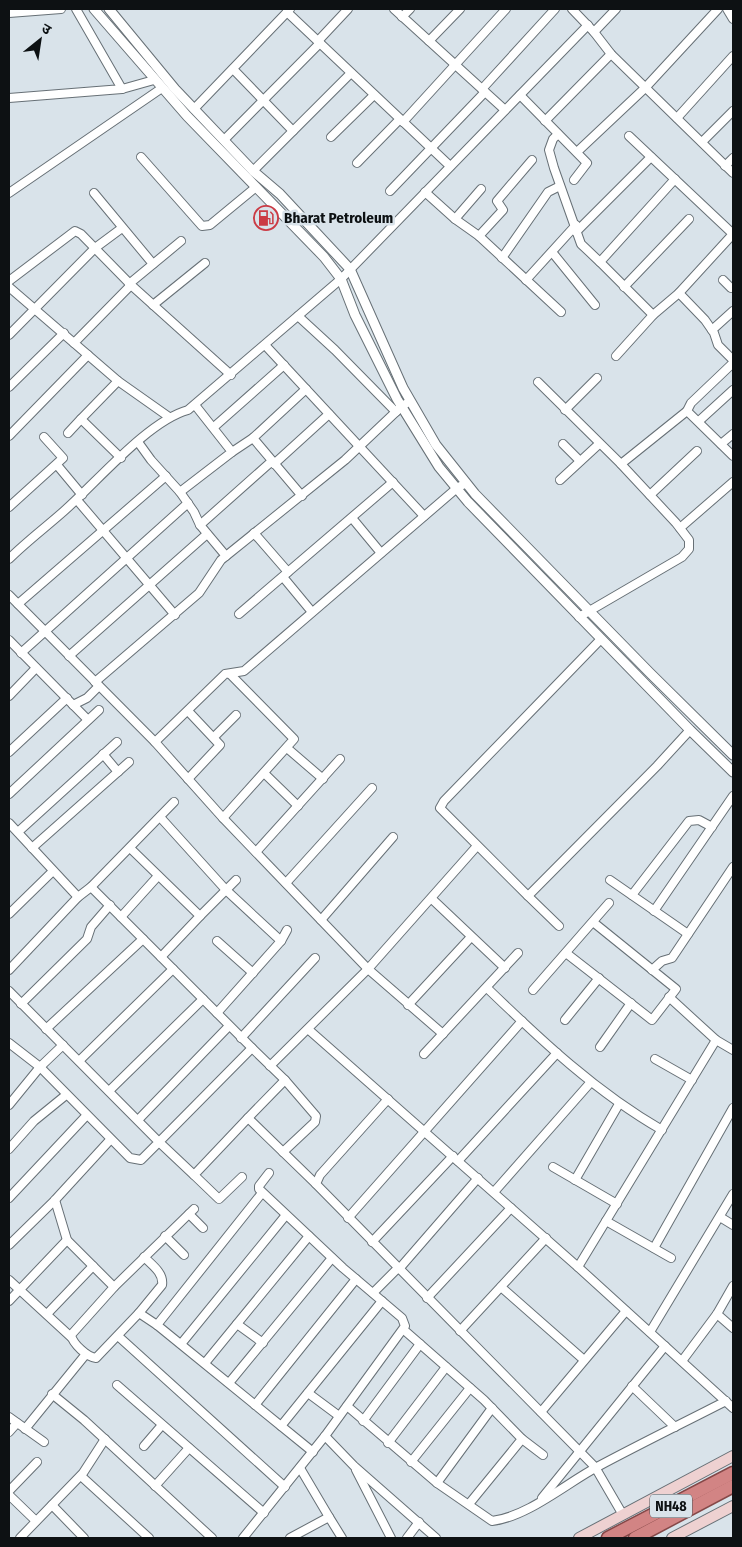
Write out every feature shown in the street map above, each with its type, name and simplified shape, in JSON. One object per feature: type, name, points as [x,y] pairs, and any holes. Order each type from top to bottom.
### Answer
[{"type":"highway","name":"NH48","points":[[608,1538],[733,1473]]},
{"type":"highway","name":"NH48","points":[[635,1538],[733,1486]]},
{"type":"main road","points":[[579,1538],[733,1456]]},
{"type":"main road","points":[[674,1538],[733,1506]]},
{"type":"street","points":[[9,13],[22,10],[61,9]]},
{"type":"street","points":[[76,9],[122,89]]},
{"type":"street","points":[[94,9],[154,80],[324,257],[341,279],[355,315],[398,409],[456,488],[601,640],[733,772]]},
{"type":"street","points":[[110,9],[175,89],[254,171],[280,194],[350,269],[390,362],[410,401],[436,445],[466,482],[650,674],[733,755]]},
{"type":"street","points":[[224,140],[319,42],[348,9]]},
{"type":"street","points":[[394,9],[505,110]]},
{"type":"street","points":[[402,16],[410,9]]},
{"type":"street","points":[[429,41],[460,9]]},
{"type":"street","points":[[358,163],[402,120],[506,9]]},
{"type":"street","points":[[390,190],[431,149],[484,91],[555,9]]},
{"type":"street","points":[[572,9],[588,25],[611,54],[733,173]]},
{"type":"street","points":[[594,32],[616,9]]},
{"type":"street","points":[[577,152],[645,88],[718,9]]},
{"type":"street","points":[[728,9],[733,19]]},
{"type":"street","points":[[194,109],[289,10],[319,42],[450,166]]},
{"type":"street","points":[[9,557],[79,497],[138,442],[169,417],[188,410],[195,405],[341,279],[588,25]]},
{"type":"street","points":[[545,121],[611,54]]},
{"type":"street","points":[[677,118],[733,56]]},
{"type":"street","points":[[233,69],[293,131]]},
{"type":"street","points":[[254,171],[351,72]]},
{"type":"street","points":[[9,98],[122,89],[154,80]]},
{"type":"street","points":[[9,193],[162,88]]},
{"type":"street","points":[[331,138],[374,95]]},
{"type":"street","points":[[520,95],[587,163],[574,180]]},
{"type":"street","points":[[702,142],[733,111]]},
{"type":"street","points":[[558,134],[553,139],[549,150],[581,244],[652,315]]},
{"type":"street","points":[[616,356],[652,315],[679,293],[733,234],[629,136]]},
{"type":"street","points":[[526,280],[576,228],[651,156]]},
{"type":"street","points":[[141,157],[202,226],[210,225],[256,187]]},
{"type":"street","points":[[726,166],[733,158]]},
{"type":"street","points":[[478,236],[503,210],[497,201],[532,160]]},
{"type":"street","points":[[600,262],[674,179]]},
{"type":"street","points":[[502,258],[548,192],[560,186]]},
{"type":"street","points":[[455,219],[481,189]]},
{"type":"street","points":[[425,192],[455,219],[478,236],[561,312]]},
{"type":"street","points":[[94,193],[153,264]]},
{"type":"street","points":[[624,287],[689,218]]},
{"type":"street","points":[[9,336],[34,308],[95,248],[122,228]]},
{"type":"street","points":[[9,281],[75,231],[81,234],[153,306],[231,375]]},
{"type":"street","points":[[74,343],[130,284],[182,241]]},
{"type":"street","points":[[552,252],[595,305]]},
{"type":"street","points":[[153,306],[205,264]]},
{"type":"street","points":[[723,280],[732,288]]},
{"type":"street","points":[[9,288],[118,381],[169,417]]},
{"type":"street","points":[[621,464],[688,411],[691,403],[733,362],[718,345],[712,330],[679,293]]},
{"type":"street","points":[[712,330],[733,311]]},
{"type":"street","points":[[298,316],[398,409]]},
{"type":"street","points":[[9,387],[64,333]]},
{"type":"street","points":[[266,345],[424,516]]},
{"type":"street","points":[[9,436],[88,355]]},
{"type":"street","points":[[214,427],[284,366]]},
{"type":"street","points":[[565,410],[597,378]]},
{"type":"street","points":[[68,433],[118,381]]},
{"type":"street","points":[[538,382],[598,444],[621,464],[689,540],[688,552],[579,617]]},
{"type":"street","points":[[180,492],[253,438],[306,390]]},
{"type":"street","points":[[699,421],[733,390]]},
{"type":"street","points":[[73,705],[87,698],[97,684],[204,587],[214,570],[226,556],[302,496],[359,447],[398,409],[410,401]]},
{"type":"street","points":[[195,405],[232,452]]},
{"type":"street","points":[[688,411],[733,456]]},
{"type":"street","points":[[200,525],[329,414]]},
{"type":"street","points":[[82,419],[122,458]]},
{"type":"street","points":[[721,444],[733,434]]},
{"type":"street","points":[[9,507],[62,458],[44,437]]},
{"type":"street","points":[[253,438],[302,496]]},
{"type":"street","points":[[138,442],[180,492],[200,525],[226,556]]},
{"type":"street","points":[[562,444],[580,461]]},
{"type":"street","points":[[560,480],[598,444]]},
{"type":"street","points":[[650,495],[697,452]]},
{"type":"street","points":[[57,464],[104,531],[175,614]]},
{"type":"street","points":[[18,604],[166,476]]},
{"type":"street","points":[[239,614],[393,482]]},
{"type":"street","points":[[156,742],[225,674],[244,671],[456,488],[466,482]]},
{"type":"street","points":[[680,528],[733,482]]},
{"type":"street","points":[[21,653],[188,503]]},
{"type":"street","points":[[352,518],[381,553]]},
{"type":"street","points":[[254,533],[286,574],[312,612]]},
{"type":"street","points":[[69,656],[207,534]]},
{"type":"street","points":[[9,595],[156,742],[223,818],[368,969],[443,1034]]},
{"type":"street","points":[[559,926],[440,808],[601,640]]},
{"type":"street","points":[[10,645],[21,653],[88,720]]},
{"type":"street","points":[[9,696],[36,668]]},
{"type":"street","points":[[223,818],[294,739],[231,674]]},
{"type":"street","points":[[9,752],[67,698]]},
{"type":"street","points":[[9,794],[99,710]]},
{"type":"street","points":[[188,710],[220,743],[220,748],[188,779]]},
{"type":"street","points":[[214,737],[236,715]]},
{"type":"street","points":[[528,896],[640,784],[690,730]]},
{"type":"street","points":[[78,897],[12,828],[117,742]]},
{"type":"street","points":[[287,748],[323,779]]},
{"type":"street","points":[[103,754],[118,772]]},
{"type":"street","points":[[256,852],[340,759]]},
{"type":"street","points":[[32,848],[129,762]]},
{"type":"street","points":[[264,773],[298,806]]},
{"type":"street","points":[[286,884],[372,788]]},
{"type":"street","points":[[654,911],[733,796]]},
{"type":"street","points":[[9,970],[78,897],[91,887],[174,802]]},
{"type":"street","points":[[160,816],[226,890],[281,942]]},
{"type":"street","points":[[632,895],[689,821],[700,820],[712,828]]},
{"type":"street","points":[[321,920],[393,837]]},
{"type":"street","points":[[270,1066],[309,1030],[368,969],[477,846]]},
{"type":"street","points":[[130,848],[200,916]]},
{"type":"street","points":[[652,970],[662,961],[672,958],[733,867]]},
{"type":"street","points":[[9,914],[53,871]]},
{"type":"street","points":[[121,917],[158,876]]},
{"type":"street","points":[[161,957],[236,880]]},
{"type":"street","points":[[610,880],[688,934]]},
{"type":"street","points":[[91,887],[285,1080],[316,1116],[315,1122],[283,1152]]},
{"type":"street","points":[[432,899],[505,968]]},
{"type":"street","points":[[533,990],[609,903]]},
{"type":"street","points":[[21,1004],[87,939],[91,927],[110,905]]},
{"type":"street","points":[[566,952],[652,1020],[676,988],[593,922]]},
{"type":"street","points":[[217,1014],[281,942],[288,930]]},
{"type":"street","points":[[408,1005],[472,937]]},
{"type":"street","points":[[46,1029],[143,939]]},
{"type":"street","points":[[217,941],[253,973]]},
{"type":"street","points":[[424,1054],[518,953]]},
{"type":"street","points":[[241,1038],[315,958]]},
{"type":"street","points":[[79,1061],[173,969]]},
{"type":"street","points":[[565,1020],[598,978]]},
{"type":"street","points":[[487,988],[590,1082],[619,1104],[662,1130]]},
{"type":"street","points":[[9,991],[219,1199],[242,1177]]},
{"type":"street","points":[[669,997],[716,1040],[733,1050]]},
{"type":"street","points":[[108,1091],[203,999]]},
{"type":"street","points":[[600,1048],[631,1004]]},
{"type":"street","points":[[348,1218],[522,1021]]},
{"type":"street","points":[[138,1120],[229,1026]]},
{"type":"street","points":[[309,1030],[546,1238],[733,1408]]},
{"type":"street","points":[[578,1267],[716,1040]]},
{"type":"street","points":[[9,1105],[40,1067],[63,1045]]},
{"type":"street","points":[[10,1047],[40,1067],[110,1140],[136,1161],[141,1160],[160,1142],[252,1048]]},
{"type":"street","points":[[372,1242],[456,1159],[557,1053]]},
{"type":"street","points":[[655,1059],[692,1080]]},
{"type":"street","points":[[194,1175],[285,1080]]},
{"type":"street","points":[[494,1192],[590,1082]]},
{"type":"street","points":[[9,1149],[34,1121],[66,1095]]},
{"type":"street","points":[[316,1184],[320,1175],[388,1099]]},
{"type":"street","points":[[575,1180],[619,1104]]},
{"type":"street","points":[[654,1248],[733,1108]]},
{"type":"street","points":[[9,1198],[86,1116]]},
{"type":"street","points":[[248,1118],[316,1184],[596,1468],[623,1515]]},
{"type":"street","points":[[9,1245],[55,1200],[110,1140]]},
{"type":"street","points":[[552,1167],[617,1204]]},
{"type":"street","points":[[243,1538],[286,1487],[325,1436],[404,1330],[405,1322],[262,1193],[258,1186],[269,1173]]},
{"type":"street","points":[[373,1293],[398,1268],[478,1178]]},
{"type":"street","points":[[157,1325],[262,1193]]},
{"type":"street","points":[[650,1332],[733,1194]]},
{"type":"street","points":[[55,1200],[67,1240],[114,1287]]},
{"type":"street","points":[[427,1298],[511,1208]]},
{"type":"street","points":[[71,1337],[114,1287],[191,1211],[204,1228]]},
{"type":"street","points":[[181,1344],[286,1216]]},
{"type":"street","points":[[720,1216],[733,1225]]},
{"type":"street","points":[[606,1221],[671,1258]]},
{"type":"street","points":[[166,1236],[184,1255]]},
{"type":"street","points":[[204,1363],[309,1236]]},
{"type":"street","points":[[460,1331],[546,1238]]},
{"type":"street","points":[[9,1301],[67,1240]]},
{"type":"street","points":[[9,1280],[71,1337],[86,1354],[96,1358],[139,1313],[162,1285],[161,1275],[144,1257]]},
{"type":"street","points":[[229,1383],[332,1258]]},
{"type":"street","points":[[46,1314],[93,1266]]},
{"type":"street","points":[[255,1404],[356,1279]]},
{"type":"street","points":[[682,1361],[717,1314],[733,1286]]},
{"type":"street","points":[[501,1287],[584,1360]]},
{"type":"street","points":[[281,1426],[382,1301]]},
{"type":"street","points":[[541,1412],[626,1310]]},
{"type":"street","points":[[139,1313],[181,1344],[313,1452]]},
{"type":"street","points":[[717,1314],[733,1328]]},
{"type":"street","points":[[237,1324],[262,1342]]},
{"type":"street","points":[[404,1330],[492,1408],[522,1439],[543,1455]]},
{"type":"street","points":[[118,1336],[286,1487]]},
{"type":"street","points":[[363,1421],[420,1344]]},
{"type":"street","points":[[540,1501],[578,1450],[665,1346]]},
{"type":"street","points":[[25,1429],[86,1354]]},
{"type":"street","points":[[388,1443],[446,1367]]},
{"type":"street","points":[[117,1385],[264,1514]]},
{"type":"street","points":[[632,1386],[675,1427]]},
{"type":"street","points":[[412,1462],[470,1388]]},
{"type":"street","points":[[308,1392],[339,1416]]},
{"type":"street","points":[[52,1394],[105,1439],[212,1538]]},
{"type":"street","points":[[347,1406],[437,1483],[492,1521],[517,1513],[596,1468],[726,1402]]},
{"type":"street","points":[[437,1483],[492,1408]]},
{"type":"street","points":[[9,1417],[44,1442]]},
{"type":"street","points":[[9,1432],[17,1423]]},
{"type":"street","points":[[144,1446],[162,1425]]},
{"type":"street","points":[[325,1436],[354,1466],[436,1538]]},
{"type":"street","points":[[20,1538],[80,1476],[105,1439]]},
{"type":"street","points":[[470,1504],[522,1439]]},
{"type":"street","points":[[155,1486],[189,1448]]},
{"type":"street","points":[[36,1521],[9,1493],[37,1462]]},
{"type":"street","points":[[354,1466],[391,1538]]},
{"type":"street","points":[[300,1468],[342,1538]]},
{"type":"street","points":[[80,1476],[149,1538]]},
{"type":"street","points":[[52,1505],[84,1538]]},
{"type":"street","points":[[290,1538],[329,1517]]},
{"type":"street","points":[[407,1538],[419,1522]]},
{"type":"place","name":"Bharat Petroleum","points":[[266,218]]}]
